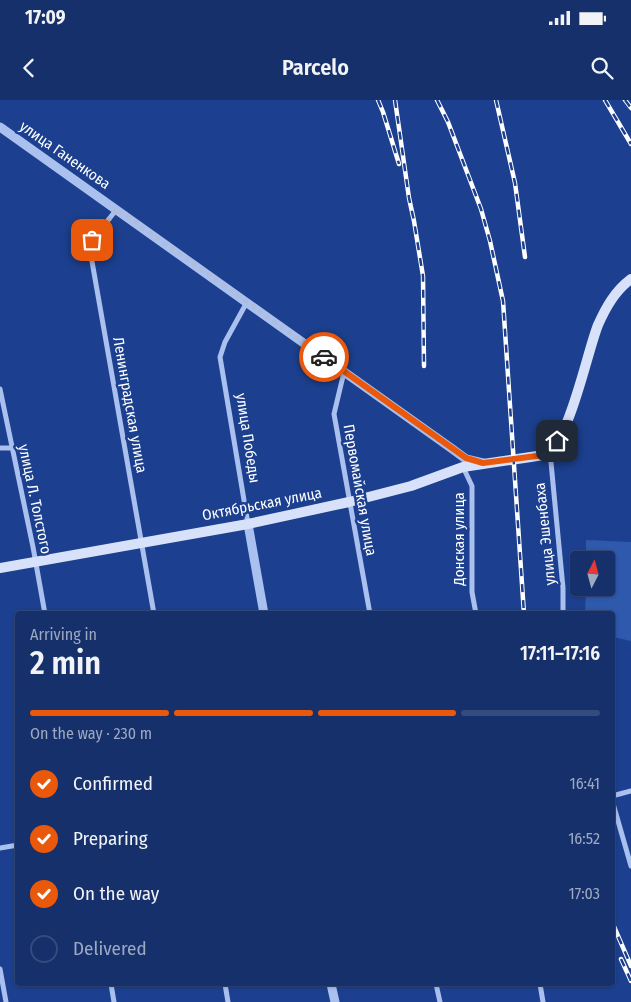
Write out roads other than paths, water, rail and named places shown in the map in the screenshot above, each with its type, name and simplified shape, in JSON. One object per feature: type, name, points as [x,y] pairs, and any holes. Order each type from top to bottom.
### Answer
[{"type":"main road","points":[[550,452],[564,430],[571,412],[598,326],[610,302],[620,288],[631,279]]},
{"type":"main road","name":"Октябрьская улица","points":[[0,568],[248,524],[350,502],[411,486],[463,466],[550,452]]},
{"type":"street","name":"улица Ганенкова","points":[[0,127],[451,448],[466,458],[483,463]]},
{"type":"street","name":"Ленинградская улица","points":[[117,209],[92,240],[90,250],[154,611]]},
{"type":"street","name":"улица Победы","points":[[247,302],[225,342],[220,357],[263,611]]},
{"type":"street","name":"Первомайская улица","points":[[344,371],[334,414],[369,611]]},
{"type":"street","name":"улица Л. Толстого","points":[[0,389],[36,561],[44,611]]},
{"type":"street","points":[[0,448],[12,448]]},
{"type":"street","name":"улица Эшенбаха","points":[[550,452],[564,588],[563,611]]},
{"type":"street","name":"Донская улица","points":[[463,466],[472,486],[472,592],[475,611]]},
{"type":"street","points":[[615,795],[631,791]]},
{"type":"street","points":[[615,810],[631,866]]},
{"type":"street","points":[[0,848],[15,846]]},
{"type":"street","points":[[0,969],[6,1002]]},
{"type":"street","points":[[111,986],[114,1002]]},
{"type":"street","points":[[225,986],[228,1002]]},
{"type":"street","points":[[331,986],[334,1002]]},
{"type":"street","points":[[436,986],[440,1002]]},
{"type":"street","points":[[540,986],[543,1002]]},
{"type":"railway","points":[[378,100],[399,164]]},
{"type":"railway","points":[[395,100],[409,198],[423,276],[424,366]]},
{"type":"railway","points":[[437,100],[448,122],[481,209],[503,301],[524,611]]},
{"type":"railway","points":[[496,100],[515,183],[525,257]]},
{"type":"railway","points":[[605,100],[631,144]]},
{"type":"railway","points":[[625,100],[631,108]]},
{"type":"railway","points":[[615,929],[631,966]]},
{"type":"railway","points":[[621,959],[631,981]]}]
